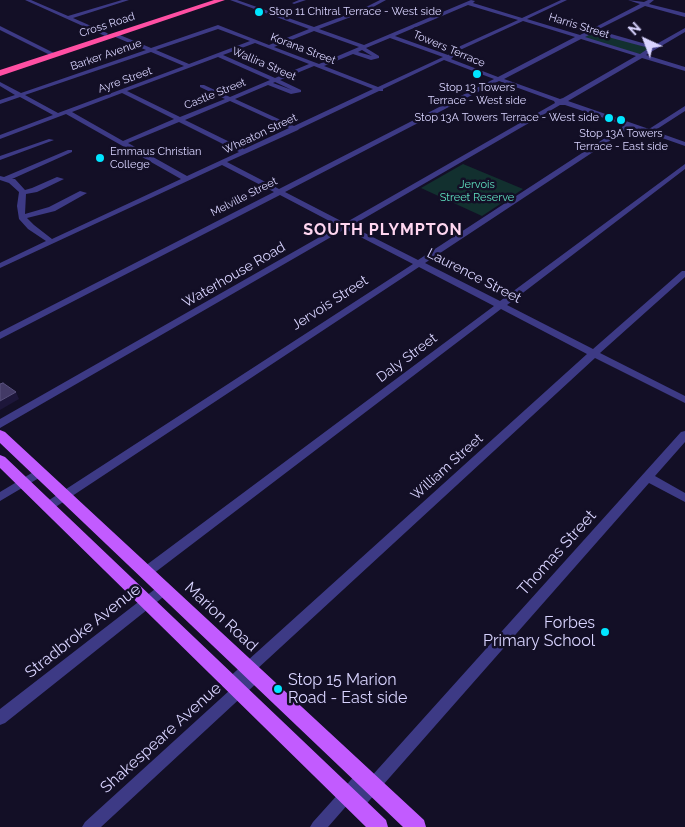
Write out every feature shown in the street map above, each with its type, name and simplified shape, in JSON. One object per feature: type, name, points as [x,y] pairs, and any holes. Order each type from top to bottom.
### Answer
[{"type":"highway","name":"Cross Road","points":[[0,68],[115,35],[210,0]]},
{"type":"highway","name":"Cross Road","points":[[0,72],[105,34],[221,0]]},
{"type":"main road","name":"Marion Road","points":[[0,434],[145,574],[417,827]]},
{"type":"main road","points":[[0,460],[379,827]]},
{"type":"street","points":[[27,0],[105,34]]},
{"type":"street","points":[[111,0],[118,3]]},
{"type":"street","points":[[68,18],[127,0]]},
{"type":"street","points":[[232,0],[363,48],[377,57],[371,58],[353,52]]},
{"type":"street","points":[[294,4],[304,0]]},
{"type":"street","points":[[270,46],[362,11],[384,0]]},
{"type":"street","name":"Castle Street","points":[[123,143],[268,83],[363,48],[475,0]]},
{"type":"street","points":[[523,20],[566,0]]},
{"type":"street","points":[[630,0],[685,15]]},
{"type":"street","name":"Melville Street","points":[[0,336],[652,0]]},
{"type":"street","name":"Harris Street","points":[[468,3],[685,69]]},
{"type":"street","name":"Wheaton Street","points":[[0,266],[447,59],[458,49],[523,20]]},
{"type":"street","name":"Korana Street","points":[[218,27],[381,90]]},
{"type":"street","name":"Barker Avenue","points":[[0,102],[218,27]]},
{"type":"street","points":[[0,28],[51,54]]},
{"type":"street","points":[[593,30],[654,48]]},
{"type":"street","name":"Waterhouse Road","points":[[0,424],[685,30]]},
{"type":"street","points":[[115,35],[190,66]]},
{"type":"street","name":"Towers Terrace","points":[[389,36],[499,79],[685,144]]},
{"type":"street","name":"Ayre Street","points":[[0,137],[256,41]]},
{"type":"street","name":"Wallira Street","points":[[218,55],[299,91],[291,92],[268,83]]},
{"type":"street","points":[[0,84],[58,115]]},
{"type":"street","points":[[202,86],[296,129]]},
{"type":"street","points":[[122,91],[245,152]]},
{"type":"street","points":[[650,132],[685,108]]},
{"type":"street","points":[[66,112],[187,179]]},
{"type":"street","name":"Jervois Street","points":[[47,507],[630,125]]},
{"type":"street","points":[[0,158],[52,140]]},
{"type":"street","points":[[2,178],[70,151]]},
{"type":"street","name":"Laurence Street","points":[[223,162],[685,400]]},
{"type":"street","name":"Daly Street","points":[[145,574],[685,166]]},
{"type":"street","points":[[2,178],[18,186],[23,192],[22,217],[31,227],[52,242]]},
{"type":"street","points":[[23,192],[34,190],[60,179]]},
{"type":"street","points":[[22,217],[52,209],[84,193]]},
{"type":"street","name":"William Street","points":[[252,672],[593,354],[685,273]]},
{"type":"street","name":"Thomas Street","points":[[318,827],[351,800],[685,436]]},
{"type":"street","points":[[0,498],[40,472]]},
{"type":"street","points":[[648,477],[685,498]]},
{"type":"street","name":"Stradbroke Avenue","points":[[0,718],[163,590]]},
{"type":"street","name":"Shakespeare Avenue","points":[[90,827],[252,672]]},
{"type":"green space","points":[[593,31],[655,48],[642,55],[581,37]]},
{"type":"green space","name":"Jervois Street Reserve","points":[[463,164],[523,189],[482,216],[421,188]]},
{"type":"building","points":[[3,383],[16,392],[0,401],[0,384]]},
{"type":"place","name":"Stop 11 Chitral Terrace - West side","points":[[259,12]]},
{"type":"place","name":"Stop 13 Towers Terrace - West side","points":[[477,74]]},
{"type":"place","name":"Stop 13A Towers Terrace - West side","points":[[609,118]]},
{"type":"place","name":"Stop 13A Towers Terrace - East side","points":[[621,120]]},
{"type":"place","name":"Emmaus Christian College","points":[[100,158]]},
{"type":"place","name":"Forbes Primary School","points":[[605,632]]},
{"type":"place","name":"Stop 15 Marion Road - East side","points":[[278,689]]},
{"type":"district","name":"SOUTH PLYMPTON","points":[[383,230]]}]
